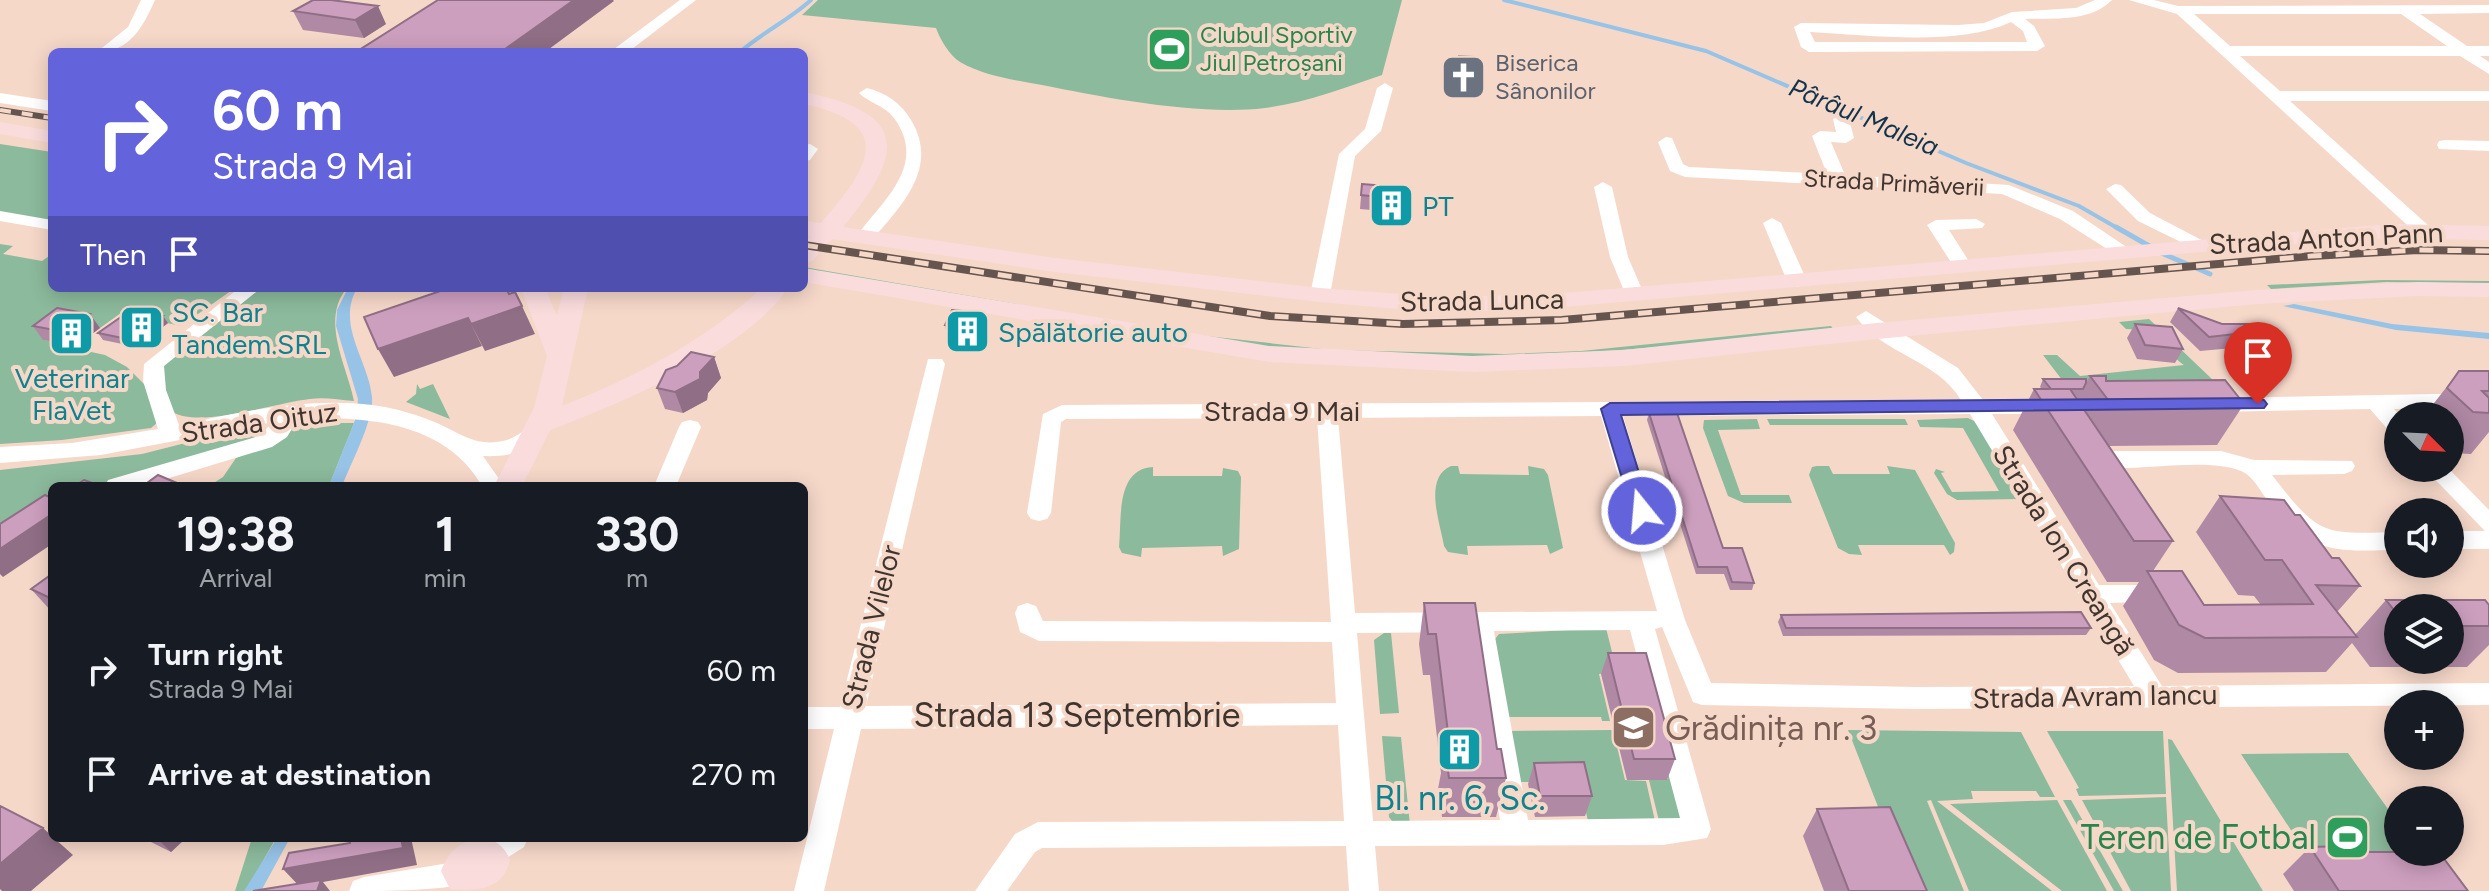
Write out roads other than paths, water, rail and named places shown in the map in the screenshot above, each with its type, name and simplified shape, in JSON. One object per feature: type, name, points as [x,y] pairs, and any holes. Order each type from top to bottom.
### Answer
[{"type":"main road","points":[[808,99],[861,116],[874,132],[877,143],[874,165],[839,216],[808,251]]},
{"type":"main road","points":[[0,128],[48,136]]},
{"type":"main road","name":"Strada Lunca","points":[[808,229],[1055,265],[1320,295],[1486,305],[2145,250]]},
{"type":"main road","name":"Strada Anton Pann","points":[[2145,250],[2424,231],[2489,233]]},
{"type":"main road","points":[[808,263],[1224,334],[1335,346],[1540,346],[1872,324],[2369,277],[2489,278]]},
{"type":"main road","points":[[808,276],[1219,347],[1334,360],[1472,364],[1574,361],[1872,324]]},
{"type":"main road","points":[[2213,294],[2489,290]]},
{"type":"main road","points":[[535,292],[559,354]]},
{"type":"main road","points":[[510,482],[552,394],[575,292]]},
{"type":"main road","points":[[537,429],[617,395],[675,365],[724,334],[772,292]]},
{"type":"street","points":[[110,48],[134,29],[148,0]]},
{"type":"street","points":[[623,48],[689,0]]},
{"type":"street","points":[[2012,16],[2029,29],[2039,43],[2037,46],[1809,47],[1801,27],[1914,32],[1983,28],[1999,24],[2012,16],[2086,9],[2105,0]]},
{"type":"street","points":[[2136,0],[2179,10],[2398,5],[2489,9]]},
{"type":"street","points":[[2398,5],[2489,69]]},
{"type":"street","points":[[2179,10],[2424,231]]},
{"type":"street","points":[[2227,51],[2489,51]]},
{"type":"street","points":[[1320,295],[1347,154],[1373,131],[1385,88]]},
{"type":"street","points":[[27,103],[48,90]]},
{"type":"street","points":[[865,237],[906,184],[913,156],[907,126],[897,110],[885,99],[867,93]]},
{"type":"street","points":[[2276,96],[2489,96]]},
{"type":"street","points":[[0,98],[48,106]]},
{"type":"street","points":[[1838,179],[1820,136],[1846,138],[1841,119]]},
{"type":"street","name":"Strada Primăverii","points":[[1666,142],[1676,167],[1685,172],[2003,189],[2032,198],[2145,250]]},
{"type":"street","points":[[2445,145],[2489,146]]},
{"type":"street","points":[[1603,187],[1619,257],[1634,294]]},
{"type":"street","points":[[2115,189],[2144,217],[2202,245]]},
{"type":"street","points":[[0,216],[48,224]]},
{"type":"street","points":[[1772,223],[1797,281]]},
{"type":"street","points":[[1963,266],[1936,225],[1976,224]]},
{"type":"street","points":[[170,434],[168,416],[153,380],[154,364],[246,292]]},
{"type":"street","name":"Strada Ion Creangă","points":[[1872,324],[1939,361],[1962,384],[2154,695]]},
{"type":"street","name":"Strada Vilelor","points":[[809,891],[848,717],[935,364]]},
{"type":"street","points":[[2189,405],[2489,400]]},
{"type":"street","points":[[2376,402],[2384,411]]},
{"type":"street","points":[[2047,407],[2096,483]]},
{"type":"street","name":"Strada 9 Mai","points":[[1039,513],[1051,419],[1055,414],[2077,407]]},
{"type":"street","points":[[1027,613],[1029,625],[1039,631],[1672,620],[1610,409]]},
{"type":"street","name":"Strada Oituz","points":[[0,455],[72,451],[291,414],[363,411],[420,423],[454,443],[480,467],[490,482]]},
{"type":"street","points":[[1327,411],[1364,891]]},
{"type":"street","points":[[129,482],[264,442],[286,424],[291,414]]},
{"type":"street","points":[[667,482],[690,427]]},
{"type":"street","points":[[454,443],[497,450],[516,446],[537,429]]},
{"type":"street","points":[[2072,446],[2221,459],[2254,468],[2344,466]]},
{"type":"street","points":[[2254,468],[2305,529],[2318,537],[2332,541],[2384,541]]},
{"type":"street","points":[[2448,482],[2489,524]]},
{"type":"street","points":[[2464,540],[2489,540]]},
{"type":"street","points":[[2091,594],[2170,594],[2153,569]]},
{"type":"street","name":"Strada Avram Iancu","points":[[1672,620],[1702,694],[1917,698],[2489,694]]},
{"type":"street","points":[[990,891],[1025,843],[1038,835],[1663,832],[1697,829],[1640,621]]},
{"type":"street","points":[[1480,623],[1516,833]]},
{"type":"street","name":"Strada 13 Septembrie","points":[[808,718],[1350,714]]},
{"type":"street","points":[[364,891],[482,861]]},
{"type":"water","points":[[346,292],[355,292],[351,302],[351,329],[372,397],[366,429],[344,482],[331,482],[357,415],[358,399],[336,326],[337,310]]},
{"type":"water","points":[[2294,304],[2392,324],[2489,333],[2489,339],[2396,330],[2283,306]]},
{"type":"water","points":[[275,842],[288,842],[261,891],[244,891]]},
{"type":"waterway","points":[[745,48],[811,0]]},
{"type":"waterway","name":"Pârâul Maleia","points":[[1504,0],[1706,51],[1966,163],[2079,206],[2119,229]]},
{"type":"waterway","name":"Pârâul Maleia","points":[[2116,227],[2151,247]]},
{"type":"waterway","name":"Pârâul Maleia","points":[[2159,252],[2210,274]]},
{"type":"railway","points":[[0,110],[48,117]]},
{"type":"railway","points":[[808,246],[1270,316],[1403,324],[1562,320],[2312,256],[2418,250],[2489,251]]},
{"type":"place","name":"Clubul Sportiv Jiul Petroșani","points":[[1169,49]]},
{"type":"place","name":"Biserica Sânonilor","points":[[1464,77]]},
{"type":"place","name":"PT","points":[[1391,206]]},
{"type":"place","name":"SC. Bar Tandem.SRL","points":[[141,328]]},
{"type":"place","name":"Spălătorie auto","points":[[967,332]]},
{"type":"place","name":"Veterinar FlaVet","points":[[72,334]]},
{"type":"place","name":"Grădinița nr. 3","points":[[1634,728]]},
{"type":"place","name":"Bl. nr. 6, Sc.","points":[[1460,750]]},
{"type":"place","name":"Teren de Fotbal","points":[[2347,837]]}]
